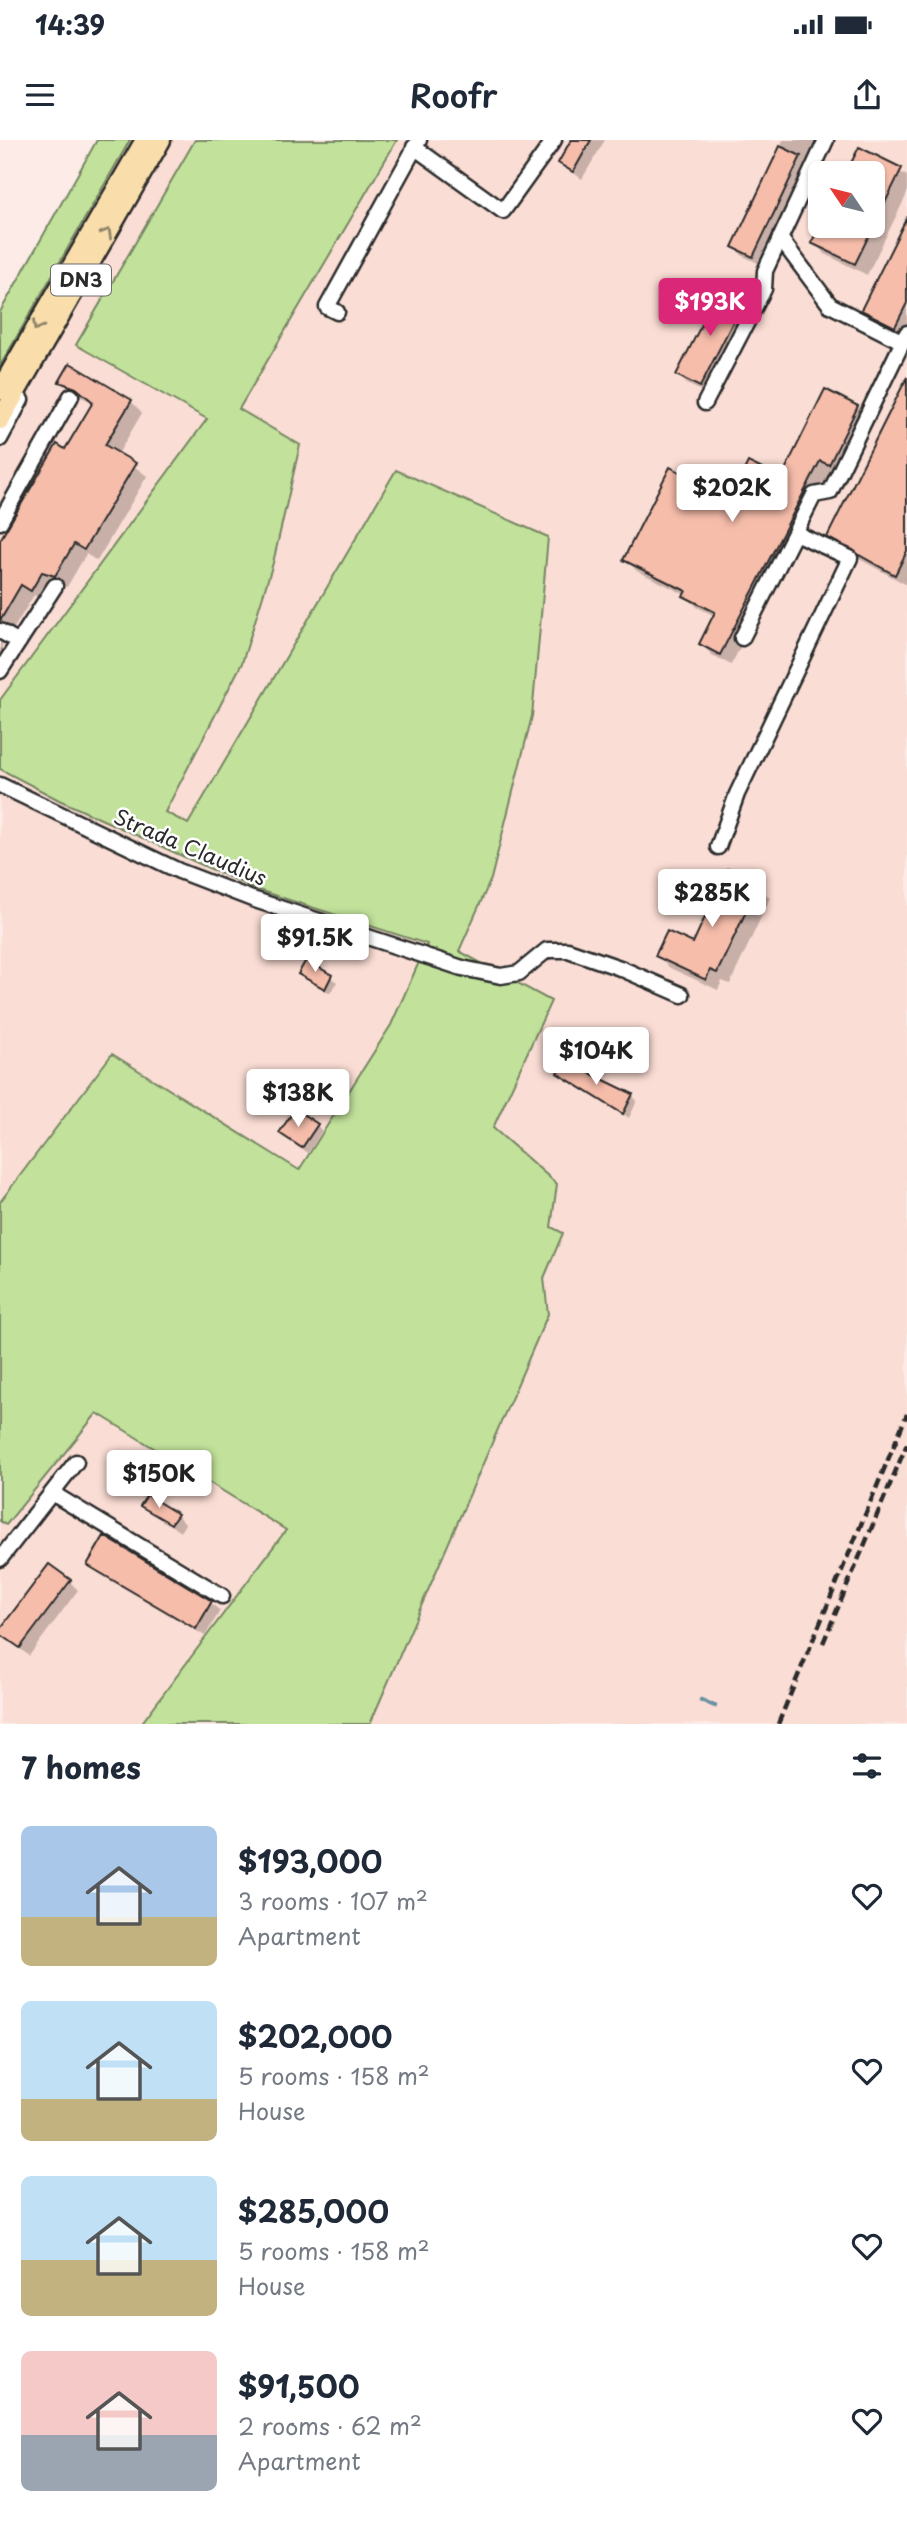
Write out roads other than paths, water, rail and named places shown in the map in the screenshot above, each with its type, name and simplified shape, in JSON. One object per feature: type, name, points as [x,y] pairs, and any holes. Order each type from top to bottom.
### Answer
[{"type":"main road","name":"DN3","points":[[0,390],[145,140]]},
{"type":"main road","name":"DN3","points":[[0,420],[161,140]]},
{"type":"lane","points":[[337,312],[327,307],[416,143],[503,211],[554,140]]},
{"type":"lane","points":[[705,403],[764,289],[765,271],[826,140]]},
{"type":"lane","points":[[741,638],[814,495],[830,492],[905,338],[830,305],[780,238]]},
{"type":"lane","points":[[0,439],[52,329]]},
{"type":"lane","points":[[0,521],[5,500],[71,396]]},
{"type":"lane","points":[[718,847],[737,794],[850,558],[795,533]]},
{"type":"lane","points":[[0,671],[55,586]]},
{"type":"lane","points":[[0,631],[19,642]]},
{"type":"lane","name":"Strada Claudius","points":[[0,785],[179,871],[252,899],[462,968],[501,976],[519,974],[547,950],[568,950],[682,995]]},
{"type":"lane","points":[[0,1559],[76,1462]]},
{"type":"lane","points":[[52,1493],[222,1595]]},
{"type":"waterway","points":[[701,1700],[715,1706]]},
{"type":"railway","points":[[778,1724],[907,1414]]},
{"type":"railway","points":[[823,1643],[907,1444]]}]
